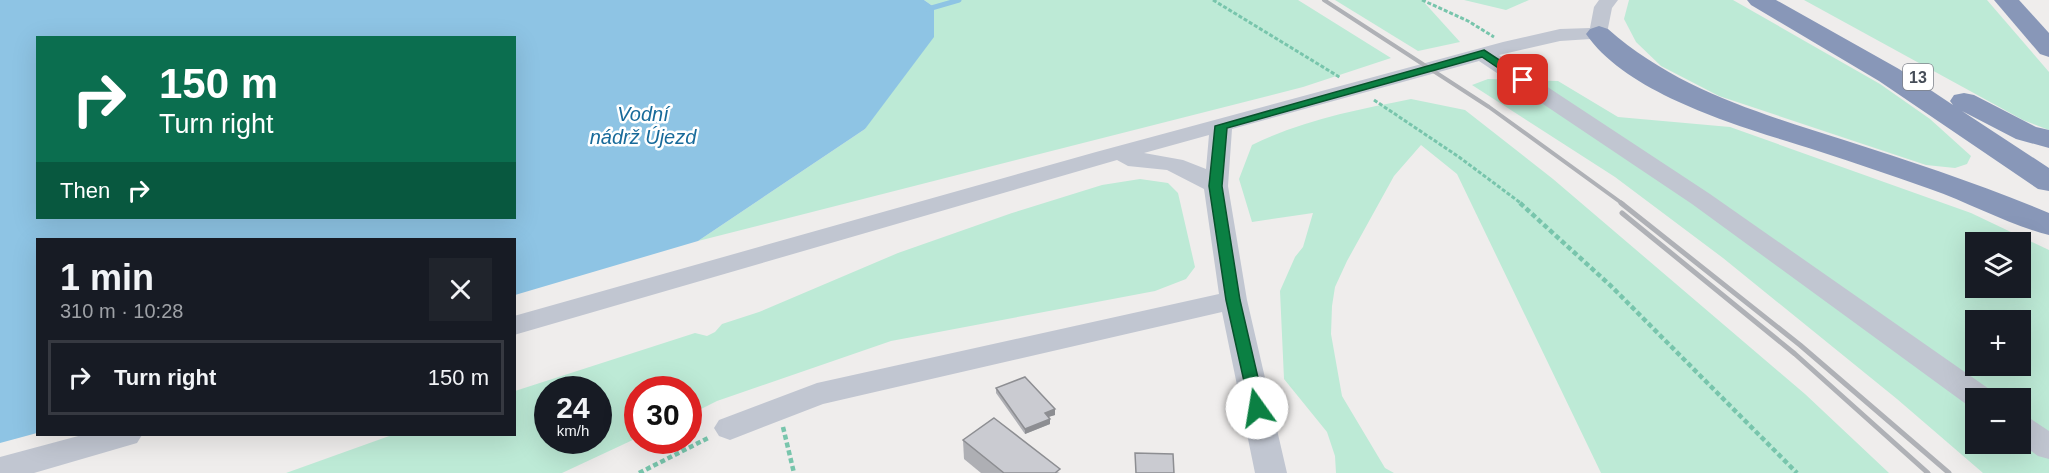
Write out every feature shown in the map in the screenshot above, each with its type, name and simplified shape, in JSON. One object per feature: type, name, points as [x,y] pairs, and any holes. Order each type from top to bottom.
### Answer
[{"type":"highway","name":"13","points":[[1759,0],[1898,72],[2049,182]]},
{"type":"highway","name":"13","points":[[1783,0],[1898,72],[2049,161]]},
{"type":"highway","points":[[2006,0],[2049,49]]},
{"type":"highway","points":[[2030,0],[2049,19]]},
{"type":"highway","points":[[1599,34],[1618,53],[1674,87],[1754,121],[1935,180],[2049,225]]},
{"type":"highway","points":[[1898,72],[1988,149],[2006,166],[2008,175],[2003,183],[1987,185],[1935,180]]},
{"type":"highway","points":[[1898,72],[2007,124],[2049,139]]},
{"type":"street","points":[[516,325],[1104,157],[1510,46],[1560,35],[1599,34],[1603,7],[1609,0]]},
{"type":"street","points":[[1484,54],[1701,199],[1966,388]]},
{"type":"street","points":[[1221,126],[1216,186],[1233,300],[1271,473]]},
{"type":"street","points":[[1104,157],[1168,161],[1194,171],[1216,186]]},
{"type":"street","points":[[730,428],[818,394],[1233,300]]},
{"type":"street","points":[[2031,435],[2049,447]]},
{"type":"street","points":[[0,470],[122,436]]},
{"type":"path","points":[[1213,0],[1359,89],[1460,157],[1535,214],[1659,334],[1797,473]]},
{"type":"path","points":[[1422,0],[1468,21],[1510,46]]},
{"type":"path","points":[[779,409],[794,473]]},
{"type":"path","points":[[639,473],[730,428]]},
{"type":"green space","points":[[924,0],[1298,0],[1391,58],[1303,87],[698,241],[865,129],[934,7]]},
{"type":"green space","points":[[1335,0],[1422,0],[1460,42],[1418,51]]},
{"type":"green space","points":[[1464,0],[1529,0],[1506,10]]},
{"type":"green space","points":[[1629,0],[1733,0],[1880,84],[1930,119],[1971,156],[1967,164],[1955,168],[1926,165],[1719,96],[1661,66],[1636,42],[1624,19]]},
{"type":"green space","points":[[1804,0],[1987,0],[2049,72],[2049,130],[2023,120]]},
{"type":"green space","points":[[1488,79],[1558,81],[1618,117],[1730,127],[1971,213],[2011,232],[1965,232],[1965,298],[2031,298],[2031,241],[2049,250],[2049,473],[1983,473],[1897,399],[1723,258],[1615,177],[1472,85]]},
{"type":"green space","points":[[1411,99],[1465,110],[1553,179],[1805,394],[1889,473],[1601,473],[1457,174],[1421,145],[1394,176],[1347,261],[1335,287],[1332,306],[1331,334],[1342,396],[1385,468],[1394,473],[1336,473],[1335,456],[1327,432],[1284,379],[1280,291],[1295,257],[1303,247],[1313,213],[1252,222],[1239,179],[1252,145],[1271,136],[1310,122]]},
{"type":"green space","points":[[1140,179],[1168,183],[1178,193],[1195,267],[1186,279],[1155,291],[891,341],[717,401],[702,408],[702,376],[624,376],[624,444],[612,450],[612,376],[562,376],[695,333],[707,336],[715,332],[722,324],[759,312],[898,253],[1012,213],[1102,185]]},
{"type":"green space","points":[[534,385],[534,454],[603,454],[562,473],[286,473],[389,436],[516,436],[516,391]]},
{"type":"water","name":"Vodní nádrž Újezd","points":[[0,0],[924,0],[934,7],[934,37],[865,129],[698,241],[516,295],[516,238],[36,238],[36,433],[0,443]]},
{"type":"building","points":[[1025,377],[1055,409],[1045,413],[1050,419],[1025,429],[996,388]]},
{"type":"building","points":[[994,418],[1060,469],[1055,473],[1004,473],[963,440]]},
{"type":"building","points":[[1135,453],[1173,454],[1174,473],[1136,473]]},
{"type":"waterway","points":[[928,9],[959,0]]},
{"type":"railway","points":[[1324,0],[1489,107],[1623,204]]},
{"type":"railway","points":[[1621,203],[1800,345],[1949,473]]},
{"type":"railway","points":[[1622,213],[1795,354],[1928,473]]},
{"type":"route","points":[[1257,408],[1233,300],[1216,186],[1221,126],[1484,54],[1523,80]]}]
